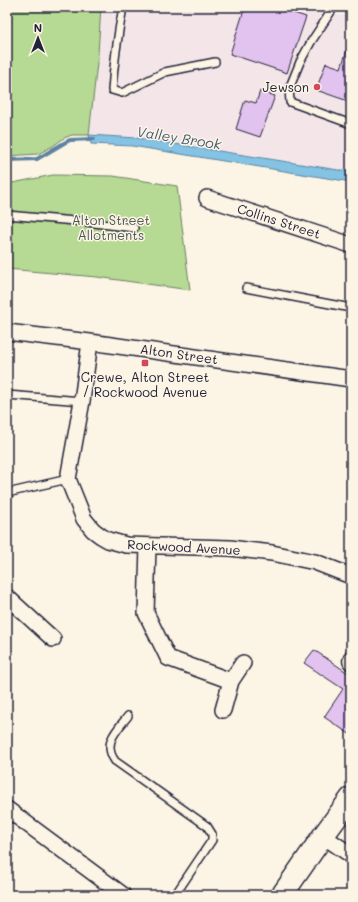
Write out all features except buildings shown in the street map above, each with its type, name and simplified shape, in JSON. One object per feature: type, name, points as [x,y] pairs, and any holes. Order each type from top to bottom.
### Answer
[{"type":"street","name":"Collins Street","points":[[206,198],[351,245]]},
{"type":"street","name":"Alton Street","points":[[7,332],[90,342],[351,379]]},
{"type":"street","points":[[68,479],[82,401],[90,342]]},
{"type":"street","name":"Rockwood Avenue","points":[[68,479],[84,519],[93,530],[104,538],[117,543],[148,546],[230,548],[272,553],[315,562],[351,576]]},
{"type":"street","points":[[148,546],[146,613],[168,658],[231,681]]},
{"type":"street","points":[[7,597],[53,639]]},
{"type":"street","points":[[223,710],[231,681],[243,662]]},
{"type":"street","points":[[282,895],[351,798]]},
{"type":"street","points":[[7,809],[123,895]]},
{"type":"street","points":[[323,836],[351,856]]},
{"type":"lane","points":[[124,7],[113,68],[112,90],[122,93],[165,72],[215,62]]},
{"type":"lane","points":[[334,7],[300,62],[289,89],[290,102],[351,124]]},
{"type":"lane","points":[[7,215],[134,228]]},
{"type":"lane","points":[[246,288],[351,308]]},
{"type":"lane","points":[[7,396],[82,401]]},
{"type":"lane","points":[[7,493],[68,479]]},
{"type":"lane","points":[[351,651],[346,661],[351,667]]},
{"type":"lane","points":[[128,716],[112,738],[110,752],[115,761],[207,826],[212,834],[212,840],[175,895]]},
{"type":"shaded area","points":[[101,7],[328,7],[338,15],[351,14],[351,172],[137,138],[89,135],[98,54]]},
{"type":"green space","points":[[7,7],[101,7],[98,54],[89,135],[72,135],[64,138],[38,154],[7,156]]},
{"type":"green space","name":"Alton Street Allotments","points":[[53,175],[113,176],[177,186],[190,290],[97,277],[7,269],[7,184]]},
{"type":"water","points":[[89,135],[137,138],[351,172],[351,182],[132,146],[91,144]]},
{"type":"waterway","name":"Valley Brook","points":[[7,160],[37,159],[70,140],[94,139]]},
{"type":"place","name":"Jewson","points":[[317,87]]},
{"type":"place","name":"Crewe, Alton Street / Rockwood Avenue","points":[[145,363]]}]
